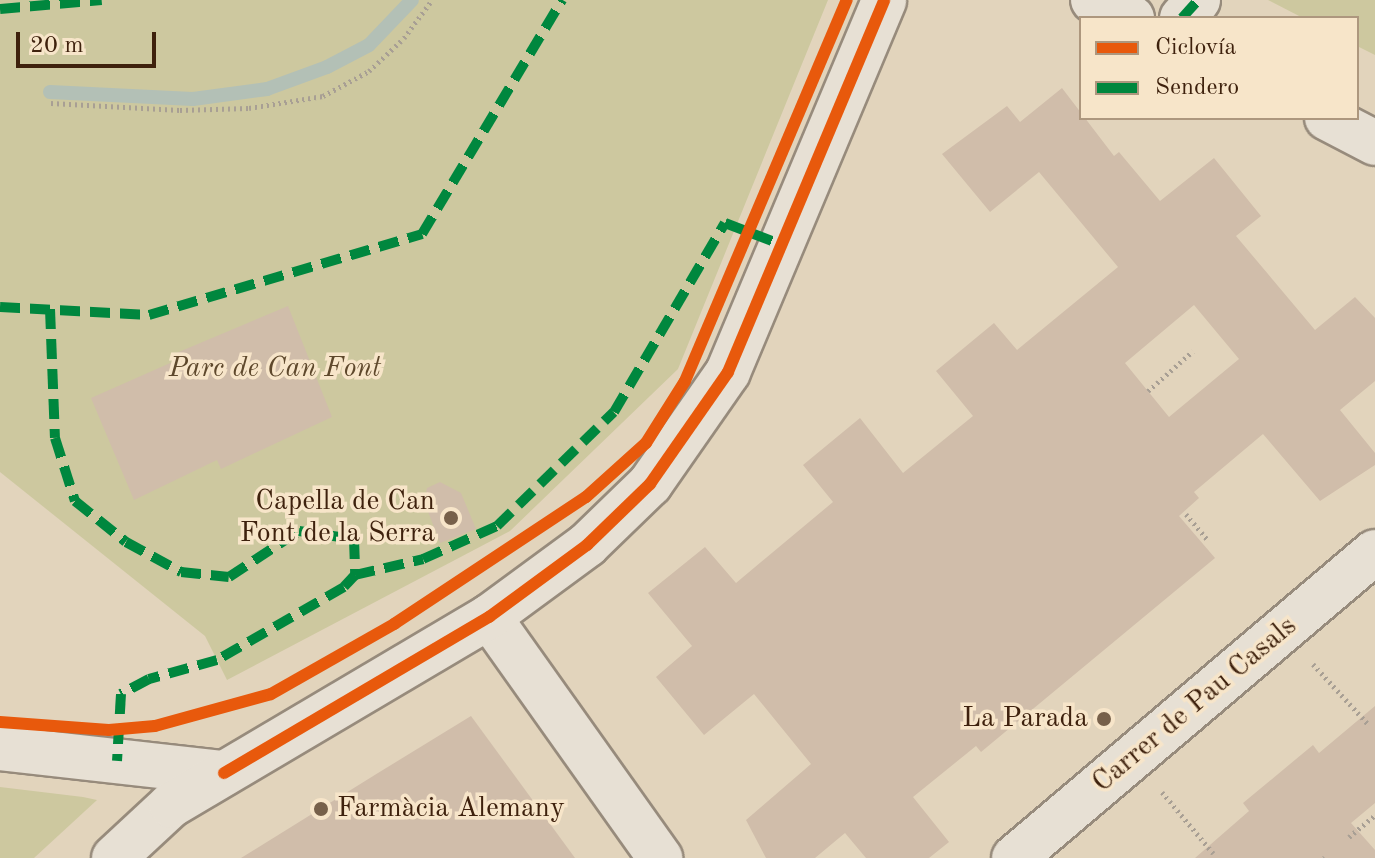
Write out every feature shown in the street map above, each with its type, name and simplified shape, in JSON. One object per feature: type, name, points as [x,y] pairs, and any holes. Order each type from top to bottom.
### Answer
[{"type":"street","points":[[1093,0],[1128,16]]},
{"type":"street","points":[[1184,16],[1198,0]]},
{"type":"street","points":[[114,858],[171,805],[489,617],[587,545],[650,484],[728,372],[889,9]]},
{"type":"street","points":[[1331,120],[1375,143]]},
{"type":"street","name":"Carrer de Pau Casals","points":[[1014,858],[1375,552]]},
{"type":"street","points":[[489,617],[660,858]]},
{"type":"street","points":[[0,748],[224,773]]},
{"type":"path","points":[[51,103],[180,110],[249,108],[323,96],[369,71],[404,38],[432,0]]},
{"type":"path","points":[[1148,391],[1193,351]]},
{"type":"path","points":[[1186,514],[1208,540]]},
{"type":"path","points":[[1282,631],[1368,724]]},
{"type":"path","points":[[1134,758],[1213,853]]},
{"type":"path","points":[[1349,837],[1375,815]]},
{"type":"green space","name":"Parc de Can Font","points":[[0,0],[828,0],[678,369],[510,531],[227,680],[205,636],[0,472]]},
{"type":"green space","points":[[1268,0],[1375,0],[1375,55],[1359,47],[1359,16],[1299,16]]},
{"type":"green space","points":[[0,787],[97,800],[34,858],[0,858]]},
{"type":"building","points":[[1062,88],[1079,110],[1079,120],[1086,120],[1114,156],[1119,152],[1160,201],[1214,158],[1261,216],[1236,236],[1315,330],[1355,297],[1375,318],[1375,381],[1340,410],[1375,453],[1375,465],[1320,501],[1263,434],[1194,492],[1199,498],[1179,516],[1215,558],[981,752],[976,746],[913,797],[949,842],[929,858],[866,858],[845,833],[815,858],[766,858],[746,820],[811,764],[754,694],[704,735],[656,677],[692,646],[648,593],[705,547],[736,583],[833,502],[803,465],[860,418],[903,473],[973,416],[936,371],[994,323],[1017,350],[1118,267],[1039,172],[990,212],[942,154],[1007,106],[1020,122]],"holes":[[[1194,305],[1239,359],[1169,417],[1125,363]]]},
{"type":"building","points":[[288,306],[332,417],[221,469],[217,460],[134,500],[91,398],[177,360],[174,354]]},
{"type":"building","name":"Capella de Can Font de la Serra","points":[[440,482],[461,493],[476,529],[440,543],[424,501],[427,488]]},
{"type":"building","points":[[1375,706],[1375,803],[1351,823],[1375,850],[1375,858],[1195,858],[1249,811],[1243,803],[1313,745],[1319,753]]},
{"type":"building","points":[[471,716],[575,858],[241,858],[378,773]]},
{"type":"waterway","points":[[50,92],[193,99],[267,89],[327,67],[369,45],[412,0]]},
{"type":"marked path","points":[[0,9],[102,0]]},
{"type":"marked path","points":[[0,307],[149,315],[422,234],[562,0]]},
{"type":"marked path","points":[[1184,16],[1198,0]]},
{"type":"marked path","points":[[355,575],[423,559],[497,526],[614,412],[725,223],[785,246]]},
{"type":"marked path","points":[[50,309],[55,438],[75,501],[126,542],[181,572],[229,577],[299,531],[354,539],[355,575],[344,587],[217,660],[149,679],[121,694],[117,761]]},
{"type":"cycle path","points":[[0,722],[109,730],[155,726],[271,694],[394,624],[586,497],[646,443],[685,381],[847,0]]},
{"type":"cycle path","points":[[224,773],[489,617],[587,545],[650,484],[728,372],[884,0]]},
{"type":"place","name":"Capella de Can Font de la Serra","points":[[451,518]]},
{"type":"place","name":"La Parada","points":[[1104,719]]},
{"type":"place","name":"Farmàcia Alemany","points":[[321,809]]}]
